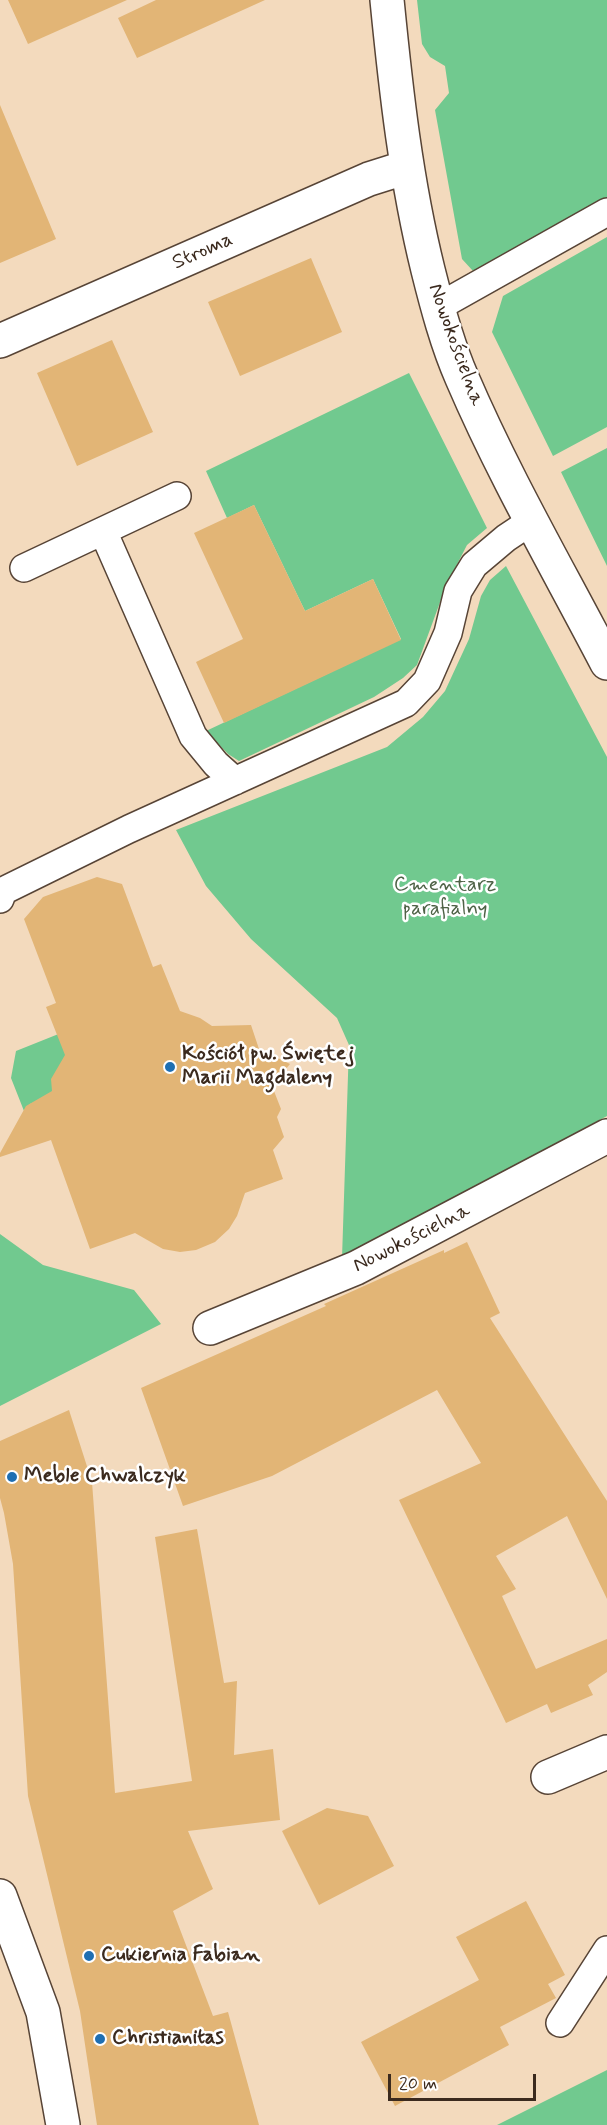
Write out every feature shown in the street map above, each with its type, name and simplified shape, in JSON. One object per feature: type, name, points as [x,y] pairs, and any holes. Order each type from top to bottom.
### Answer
[{"type":"street","name":"Nowokościelna","points":[[387,0],[395,87],[407,167],[419,233],[438,308],[462,377],[532,520],[607,663]]},
{"type":"street","name":"Stroma","points":[[0,341],[369,179],[407,167]]},
{"type":"street","name":"Nowokościelna","points":[[210,1329],[356,1268],[607,1136]]},
{"type":"street","points":[[548,1777],[607,1752]]},
{"type":"street","points":[[2,1906],[43,2012],[63,2125]]},
{"type":"lane","points":[[438,308],[607,212]]},
{"type":"lane","points":[[24,568],[177,496]]},
{"type":"lane","points":[[0,899],[3,891],[129,829],[406,703],[427,681],[448,633],[458,591],[474,565],[532,520]]},
{"type":"lane","points":[[103,531],[193,736],[216,764],[235,781]]},
{"type":"lane","points":[[560,2023],[607,1950]]},
{"type":"green space","points":[[417,0],[607,0],[607,200],[487,269],[473,271],[462,259],[435,110],[449,93],[445,66],[430,57],[422,44]]},
{"type":"green space","points":[[607,237],[607,427],[553,456],[492,332],[503,296]]},
{"type":"green space","points":[[409,373],[487,528],[467,545],[446,586],[417,665],[403,678],[374,697],[239,761],[228,754],[206,731],[401,639],[373,579],[305,611],[254,505],[227,518],[206,471]]},
{"type":"green space","points":[[607,448],[607,566],[561,472]]},
{"type":"green space","name":"Cmentarz parafialny","points":[[506,566],[607,757],[607,1116],[342,1258],[349,1045],[337,1018],[251,939],[206,886],[176,830],[387,747],[423,717],[445,691],[469,639],[481,596],[490,580]]},
{"type":"green space","points":[[66,1031],[86,1084],[30,1104],[24,1111],[11,1078],[16,1051]]},
{"type":"green space","points":[[0,1234],[43,1265],[134,1290],[161,1324],[0,1406]]},
{"type":"green space","points":[[607,2070],[607,2125],[497,2125]]},
{"type":"building","points":[[8,0],[127,0],[28,44]]},
{"type":"building","points":[[156,0],[265,0],[137,58],[118,18]]},
{"type":"building","points":[[0,105],[56,239],[0,263]]},
{"type":"building","points":[[311,258],[342,332],[240,376],[208,302]]},
{"type":"building","points":[[112,340],[153,432],[77,466],[37,373]]},
{"type":"building","points":[[254,505],[305,611],[373,579],[401,640],[224,723],[196,662],[243,639],[194,533]]},
{"type":"building","name":"Kościół pw. Świętej Marii Magdaleny","points":[[97,877],[122,884],[153,967],[161,964],[180,1011],[200,1018],[212,1026],[251,1025],[259,1049],[290,1064],[272,1086],[281,1109],[277,1117],[284,1137],[273,1150],[283,1179],[245,1193],[237,1216],[229,1229],[215,1242],[196,1250],[180,1252],[163,1249],[135,1233],[90,1249],[51,1140],[0,1157],[0,1153],[26,1106],[52,1091],[51,1079],[65,1055],[46,1007],[56,1003],[24,919],[43,897]]},
{"type":"building","points":[[467,1242],[500,1313],[490,1318],[607,1501],[607,1599],[567,1516],[496,1556],[516,1589],[502,1596],[536,1669],[607,1639],[607,1672],[588,1685],[593,1695],[551,1713],[547,1704],[506,1723],[399,1500],[481,1463],[437,1390],[272,1476],[183,1506],[141,1388],[326,1306],[324,1304],[444,1250],[444,1253]]},
{"type":"building","points":[[69,1410],[92,1482],[115,1793],[192,1781],[155,1537],[197,1529],[224,1683],[237,1681],[234,1755],[273,1749],[280,1820],[188,1831],[213,1889],[173,1911],[213,2016],[228,2012],[259,2125],[97,2125],[80,2011],[28,1796],[13,1564],[0,1498],[0,1441]]},
{"type":"building","points":[[327,1808],[368,1816],[394,1866],[319,1905],[282,1831]]},
{"type":"building","points":[[526,1901],[565,1975],[548,1984],[556,1998],[500,2027],[509,2045],[395,2106],[361,2042],[479,1980],[456,1937]]},
{"type":"place","name":"Kościół pw. Świętej Marii Magdaleny","points":[[170,1067]]},
{"type":"place","name":"Meble Chwalczyk","points":[[12,1477]]},
{"type":"place","name":"Cukiernia Fabian","points":[[89,1956]]},
{"type":"place","name":"Christianitas","points":[[100,2039]]}]
